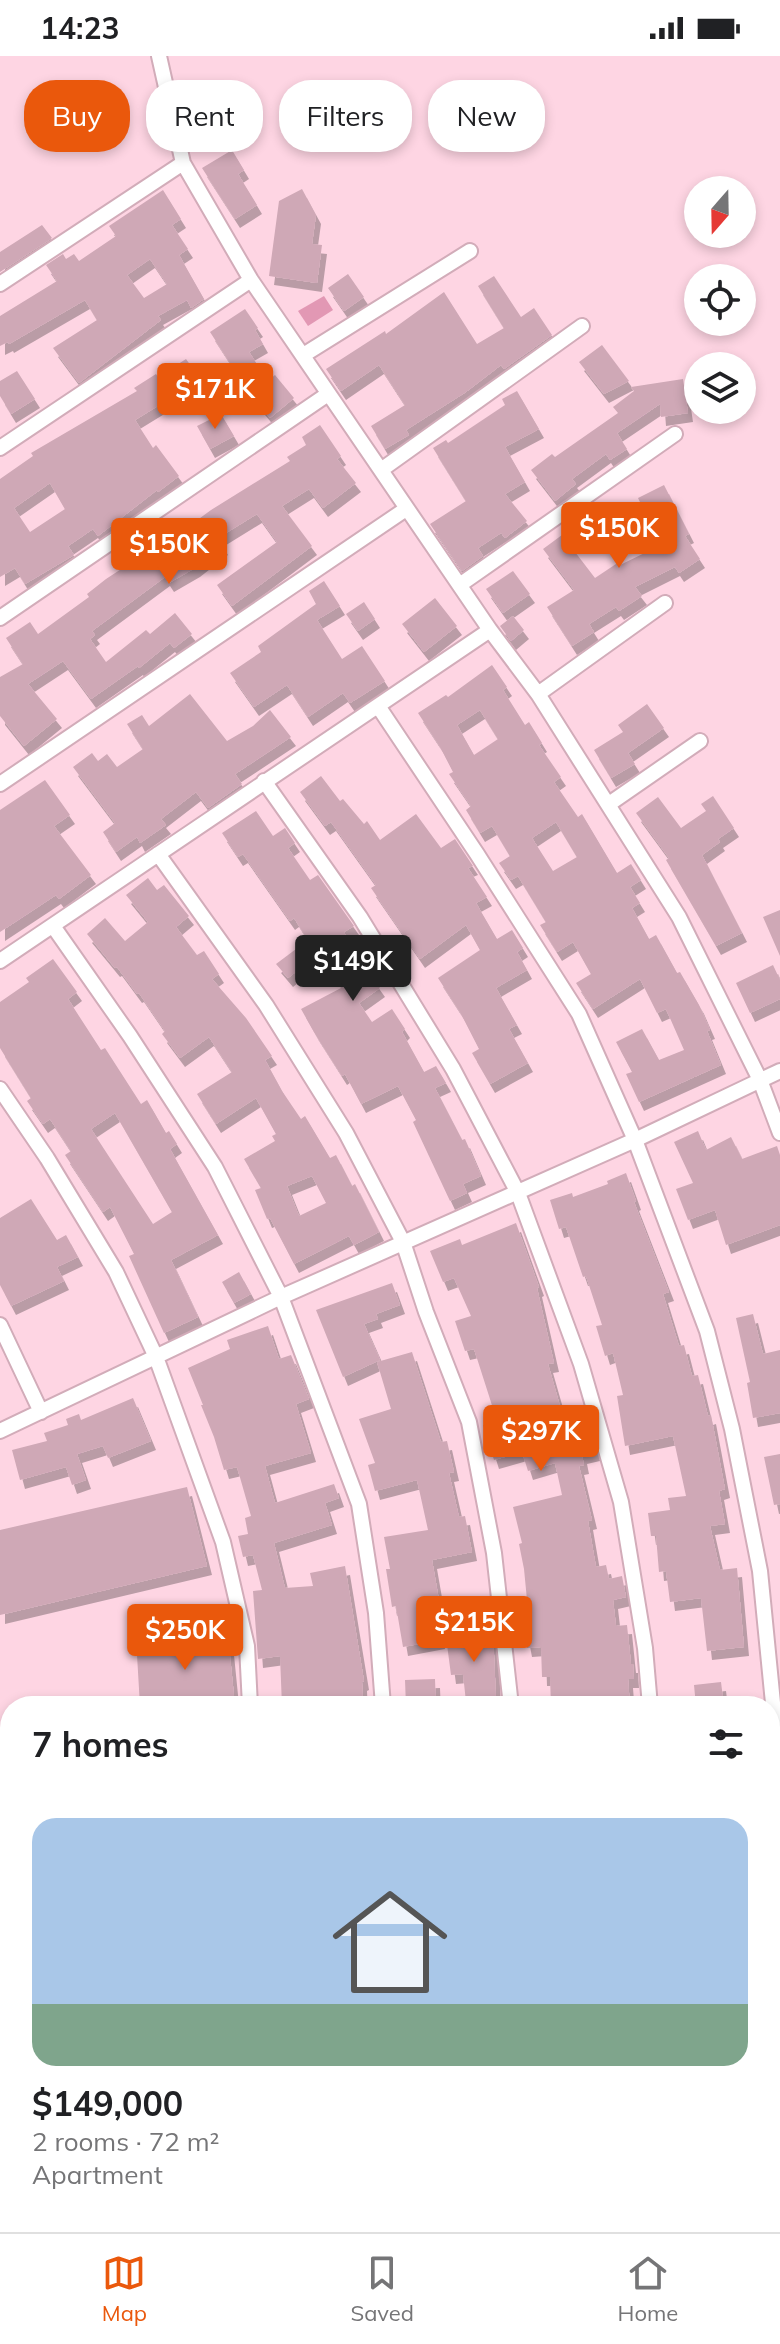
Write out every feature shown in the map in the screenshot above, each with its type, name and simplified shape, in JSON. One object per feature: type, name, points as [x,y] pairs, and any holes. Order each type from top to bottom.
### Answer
[{"type":"street","points":[[159,56],[183,163],[251,280],[305,354],[328,394],[406,509],[538,694],[679,917],[760,1080],[780,1133]]},
{"type":"street","points":[[0,284],[183,163]]},
{"type":"street","points":[[305,354],[470,251]]},
{"type":"street","points":[[0,448],[251,280]]},
{"type":"street","points":[[381,470],[582,326]]},
{"type":"street","points":[[0,618],[328,394]]},
{"type":"street","points":[[461,584],[675,434]]},
{"type":"street","points":[[0,784],[406,509]]},
{"type":"street","points":[[538,694],[665,603]]},
{"type":"street","points":[[0,961],[490,630]]},
{"type":"street","points":[[378,706],[579,1014],[635,1140],[707,1331],[732,1429],[760,1571],[771,1696]]},
{"type":"street","points":[[609,804],[700,741]]},
{"type":"street","points":[[264,781],[360,917],[453,1069],[518,1193],[581,1364],[621,1502],[645,1648],[649,1696]]},
{"type":"street","points":[[158,854],[282,1031],[346,1133],[403,1242],[426,1312],[469,1422],[494,1553],[510,1696]]},
{"type":"street","points":[[53,926],[130,1036],[215,1167],[281,1297],[359,1504],[376,1613],[382,1696]]},
{"type":"street","points":[[0,1431],[281,1297],[518,1193],[780,1071]]},
{"type":"street","points":[[0,1089],[47,1158],[116,1272],[156,1357],[223,1542],[247,1646],[250,1696]]},
{"type":"street","points":[[0,1325],[41,1412]]},
{"type":"shaded area","points":[[324,296],[333,310],[308,326],[298,311]]},
{"type":"building","points":[[233,152],[244,170],[238,174],[257,205],[235,219],[202,168]]},
{"type":"building","points":[[302,189],[316,215],[312,244],[322,245],[317,283],[269,276],[279,201]]},
{"type":"building","points":[[163,190],[181,219],[172,225],[188,249],[179,255],[204,299],[191,308],[187,300],[158,316],[161,320],[79,383],[53,348],[97,320],[85,300],[9,344],[0,346],[0,316],[57,281],[46,265],[63,254],[66,259],[74,254],[79,261],[116,236],[109,226]],"holes":[[[150,259],[167,284],[144,298],[127,275]]]},
{"type":"building","points":[[42,225],[52,238],[0,272],[0,252]]},
{"type":"building","points":[[348,274],[364,297],[344,311],[328,288]]},
{"type":"building","points":[[494,276],[521,317],[534,308],[552,335],[504,369],[501,365],[466,392],[406,430],[409,435],[385,449],[371,426],[405,405],[379,365],[341,391],[326,369],[385,331],[386,334],[444,292],[477,344],[504,328],[478,286]]},
{"type":"building","points":[[245,309],[258,328],[255,330],[263,344],[249,352],[268,381],[275,375],[294,398],[270,418],[246,389],[232,398],[219,378],[234,369],[210,332]]},
{"type":"building","points":[[602,345],[629,381],[604,394],[579,362]]},
{"type":"building","points":[[186,359],[206,387],[185,401],[179,393],[135,420],[153,448],[156,445],[179,476],[98,536],[93,529],[68,546],[74,555],[25,584],[15,568],[0,577],[0,479],[33,456],[31,453],[137,391],[134,388],[156,374],[158,377]],"holes":[[[50,483],[65,509],[30,532],[14,508]]]},
{"type":"building","points":[[17,371],[35,399],[11,414],[0,396],[0,381]]},
{"type":"building","points":[[683,379],[684,414],[661,417],[660,404],[617,433],[627,449],[610,460],[606,454],[572,479],[576,484],[555,501],[531,470],[618,413],[613,407],[634,391],[631,387]]},
{"type":"building","points":[[517,391],[539,429],[505,447],[525,482],[505,494],[527,521],[505,538],[501,533],[478,548],[483,556],[462,571],[430,524],[466,501],[433,448],[446,440],[448,443],[505,405],[502,399]]},
{"type":"building","points":[[221,414],[234,436],[210,449],[197,426]]},
{"type":"building","points":[[320,425],[341,456],[337,459],[356,483],[323,508],[309,489],[282,506],[312,546],[232,606],[217,585],[277,542],[257,514],[218,538],[223,546],[169,583],[165,577],[92,631],[95,635],[90,639],[106,662],[146,630],[150,634],[175,613],[192,634],[174,648],[170,643],[139,668],[91,699],[63,661],[28,684],[57,719],[24,746],[0,716],[0,677],[23,664],[6,638],[30,622],[38,634],[89,597],[87,594],[106,579],[132,562],[135,566],[211,510],[290,461],[287,457],[306,445],[302,437]]},
{"type":"building","points":[[664,485],[689,534],[685,536],[700,559],[679,573],[675,567],[635,587],[642,596],[619,611],[616,607],[589,624],[594,632],[572,646],[547,607],[574,590],[543,549],[562,535],[595,578],[619,562],[620,565],[661,545],[638,498]]},
{"type":"building","points":[[513,571],[530,594],[503,613],[486,589]]},
{"type":"building","points":[[324,581],[340,606],[317,620],[342,659],[362,646],[385,681],[350,703],[343,693],[308,717],[287,685],[254,707],[230,673],[261,652],[258,646],[316,604],[309,591]]},
{"type":"building","points":[[435,598],[457,626],[424,652],[402,624]]},
{"type":"building","points":[[364,602],[375,619],[358,631],[346,614]]},
{"type":"building","points":[[513,616],[524,630],[511,641],[500,626]]},
{"type":"building","points":[[492,665],[507,687],[503,690],[525,725],[529,722],[542,743],[539,745],[561,777],[554,782],[578,817],[582,814],[617,873],[631,864],[641,880],[630,887],[640,903],[632,908],[649,939],[656,935],[699,1005],[721,1065],[639,1102],[626,1074],[632,1072],[616,1042],[642,1029],[659,1060],[684,1050],[666,1009],[657,1013],[640,979],[593,1009],[576,983],[591,974],[573,942],[557,952],[540,925],[546,922],[518,876],[511,880],[499,863],[510,856],[492,826],[480,833],[466,810],[471,806],[449,774],[453,772],[418,713],[446,695],[448,697]],"holes":[[[480,710],[498,739],[474,755],[457,725]],[[556,822],[577,857],[553,871],[532,838]]]},
{"type":"building","points":[[190,694],[227,741],[253,726],[270,710],[291,737],[235,774],[242,784],[208,808],[196,792],[161,819],[166,825],[140,843],[137,837],[116,852],[103,832],[115,823],[73,767],[92,753],[98,761],[107,754],[117,767],[143,749],[127,724],[142,715],[149,726]]},
{"type":"building","points":[[647,704],[664,728],[628,753],[635,764],[611,778],[594,750],[623,732],[618,725]]},
{"type":"building","points":[[321,776],[340,801],[343,799],[364,824],[367,821],[380,840],[416,814],[441,848],[455,839],[473,866],[468,868],[487,897],[476,903],[497,939],[512,930],[523,948],[517,952],[527,970],[496,988],[517,1025],[509,1029],[528,1063],[490,1084],[472,1053],[479,1049],[438,978],[480,950],[466,925],[420,959],[371,888],[376,885],[331,822],[325,826],[300,792]]},
{"type":"building","points":[[45,780],[70,815],[54,826],[91,875],[59,899],[56,895],[0,932],[0,810]]},
{"type":"building","points":[[713,796],[734,828],[702,855],[742,933],[716,946],[666,860],[669,858],[636,813],[658,797],[681,828],[706,811],[701,804]]},
{"type":"building","points":[[256,811],[273,836],[285,828],[295,843],[288,848],[310,880],[318,875],[354,926],[344,932],[368,976],[370,974],[380,988],[359,1003],[372,1022],[392,1009],[405,1029],[402,1032],[424,1072],[436,1066],[446,1083],[435,1088],[462,1140],[465,1139],[481,1176],[463,1184],[467,1193],[450,1201],[398,1086],[361,1104],[345,1074],[342,1076],[314,1032],[301,1009],[341,988],[321,952],[288,978],[276,964],[308,940],[294,918],[290,921],[243,854],[238,857],[222,833]]},
{"type":"building","points":[[148,878],[157,890],[164,885],[189,916],[176,927],[197,955],[204,951],[219,974],[212,979],[246,1018],[272,1056],[265,1060],[282,1091],[301,1119],[305,1116],[330,1158],[336,1155],[352,1186],[355,1184],[379,1232],[354,1245],[349,1236],[294,1264],[270,1218],[267,1219],[255,1190],[261,1188],[244,1159],[275,1141],[272,1136],[276,1134],[256,1098],[216,1124],[197,1094],[232,1072],[209,1037],[180,1058],[162,1034],[165,1031],[139,993],[87,934],[105,918],[125,941],[148,922],[126,895]],"holes":[[[312,1176],[326,1203],[299,1216],[287,1186]]]},
{"type":"building","points":[[780,910],[780,956],[763,917]]},
{"type":"building","points":[[53,959],[77,992],[68,999],[101,1050],[105,1048],[141,1104],[147,1100],[166,1133],[169,1131],[177,1144],[170,1149],[218,1235],[171,1260],[198,1317],[164,1333],[129,1256],[134,1254],[110,1207],[103,1212],[65,1155],[71,1151],[50,1119],[43,1124],[27,1101],[31,1098],[0,1048],[0,1002],[29,982],[26,978]],"holes":[[[115,1113],[172,1212],[153,1224],[91,1129]]]},
{"type":"building","points":[[773,965],[780,980],[780,999],[750,1013],[736,983]]},
{"type":"building","points":[[698,1131],[706,1150],[731,1137],[742,1159],[777,1146],[780,1155],[780,1225],[726,1245],[715,1210],[688,1220],[676,1189],[693,1183],[674,1142]]},
{"type":"building","points":[[626,1173],[669,1292],[663,1294],[679,1346],[684,1345],[692,1376],[698,1375],[708,1416],[711,1415],[725,1489],[719,1491],[725,1524],[710,1526],[720,1570],[737,1568],[744,1647],[707,1651],[701,1598],[670,1602],[666,1571],[659,1572],[656,1536],[651,1536],[648,1513],[670,1510],[668,1498],[686,1496],[673,1436],[625,1446],[617,1396],[623,1395],[613,1353],[605,1356],[596,1326],[602,1325],[586,1276],[583,1277],[566,1227],[559,1229],[550,1200],[572,1193],[573,1197],[608,1184],[607,1181]]},
{"type":"building","points":[[31,1199],[57,1240],[66,1235],[78,1257],[57,1267],[64,1281],[11,1306],[0,1285],[0,1218]]},
{"type":"building","points":[[516,1223],[539,1287],[554,1363],[548,1364],[560,1406],[564,1405],[574,1441],[592,1437],[595,1452],[582,1455],[584,1465],[579,1466],[592,1520],[588,1521],[596,1567],[606,1565],[609,1579],[622,1576],[626,1597],[613,1600],[616,1626],[627,1625],[634,1679],[628,1679],[629,1696],[551,1696],[550,1677],[542,1677],[541,1647],[527,1648],[524,1632],[530,1631],[519,1544],[522,1543],[513,1507],[562,1495],[555,1463],[528,1471],[522,1452],[494,1460],[483,1425],[497,1421],[474,1349],[465,1351],[455,1321],[471,1316],[454,1278],[443,1282],[430,1251],[460,1239],[462,1245]]},
{"type":"building","points":[[239,1272],[251,1294],[234,1303],[222,1282]]},
{"type":"building","points":[[392,1283],[400,1305],[376,1314],[378,1319],[364,1324],[380,1360],[343,1377],[316,1310]]},
{"type":"building","points":[[753,1314],[763,1354],[780,1350],[780,1413],[753,1418],[747,1383],[750,1382],[736,1318]]},
{"type":"building","points":[[268,1326],[279,1359],[291,1355],[309,1399],[296,1404],[311,1453],[265,1466],[275,1503],[334,1484],[339,1498],[325,1503],[332,1525],[274,1543],[285,1588],[313,1586],[310,1573],[345,1566],[364,1681],[363,1696],[282,1696],[280,1656],[258,1659],[253,1591],[262,1590],[253,1555],[243,1557],[238,1536],[248,1534],[245,1518],[251,1516],[237,1467],[224,1470],[188,1368],[230,1349],[227,1340]]},
{"type":"building","points":[[412,1352],[441,1442],[447,1441],[454,1472],[449,1473],[459,1517],[465,1516],[472,1552],[432,1560],[439,1600],[433,1601],[440,1640],[403,1647],[396,1606],[392,1607],[384,1537],[428,1530],[417,1480],[375,1491],[368,1465],[375,1463],[359,1419],[391,1409],[377,1362]]},
{"type":"building","points":[[133,1398],[151,1441],[108,1458],[103,1446],[77,1454],[86,1480],[72,1485],[66,1467],[20,1480],[12,1450],[47,1441],[44,1433],[68,1425],[66,1419],[79,1414],[81,1420]]},
{"type":"building","points":[[780,1454],[780,1504],[774,1505],[764,1457]]},
{"type":"building","points":[[187,1487],[207,1566],[0,1615],[0,1530]]},
{"type":"building","points":[[493,1631],[496,1696],[465,1696],[463,1674],[451,1675],[446,1637]]},
{"type":"building","points":[[228,1636],[234,1696],[139,1696],[136,1638]]},
{"type":"building","points":[[435,1679],[436,1696],[406,1696],[405,1680]]},
{"type":"building","points":[[721,1682],[723,1696],[695,1696],[694,1685]]}]
